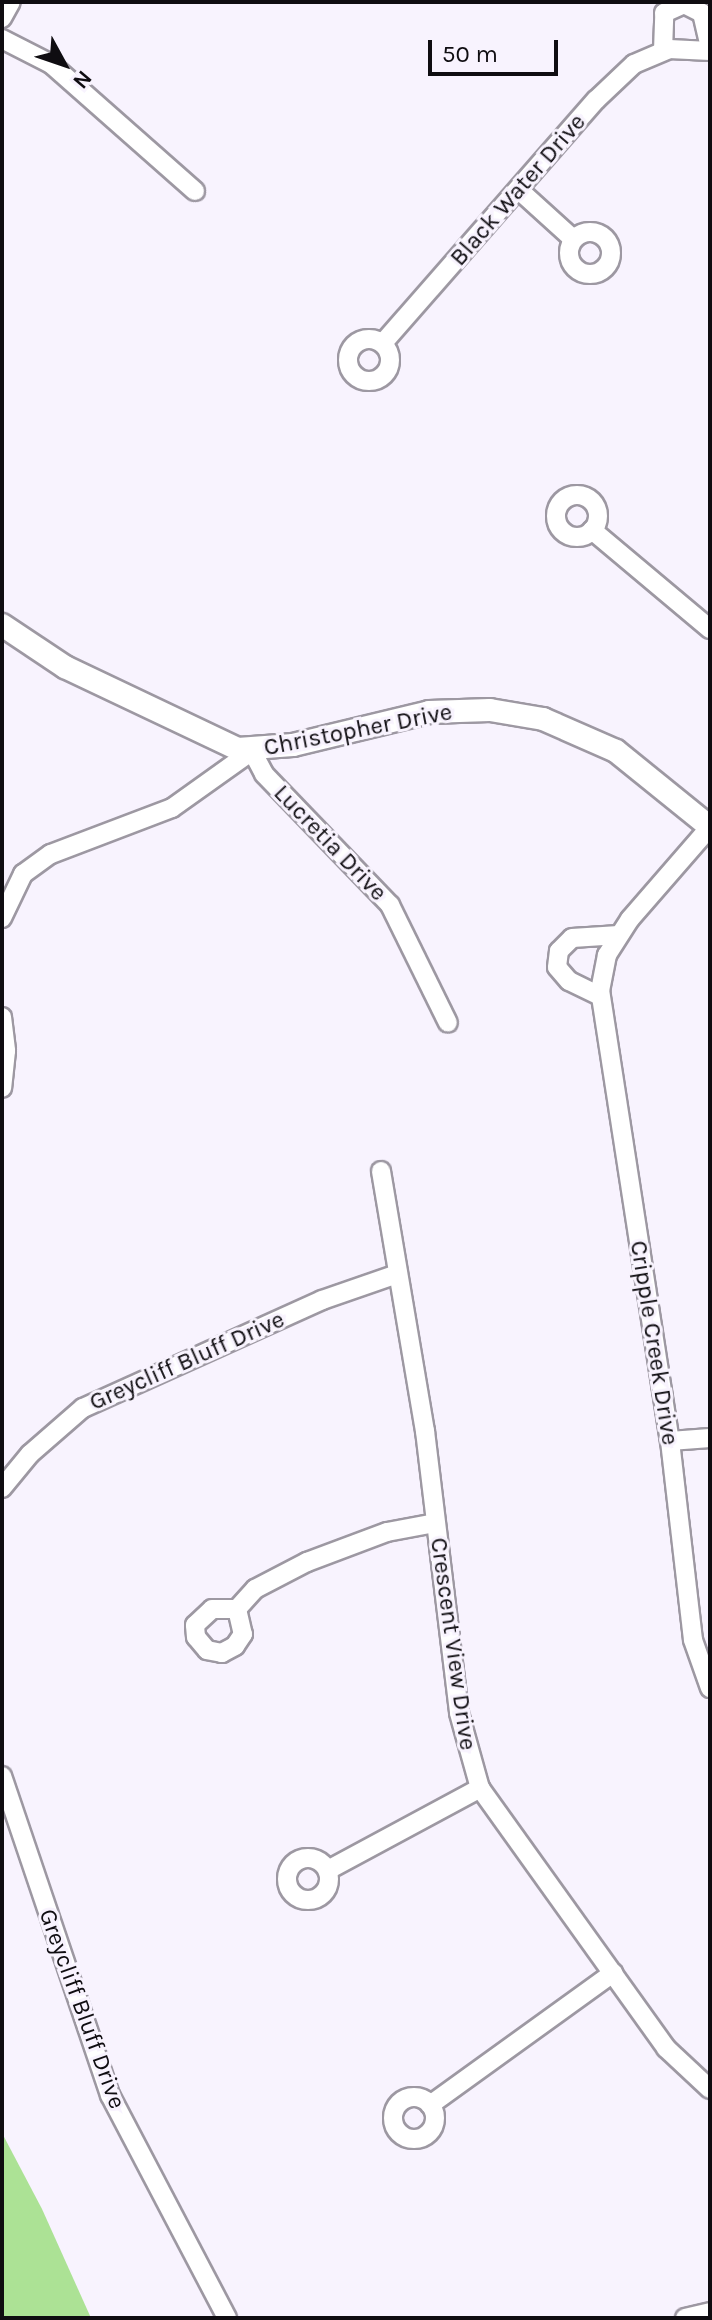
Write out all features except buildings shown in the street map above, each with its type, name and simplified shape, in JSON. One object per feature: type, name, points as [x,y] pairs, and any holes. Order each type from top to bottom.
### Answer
[{"type":"street","points":[[2,18],[11,2]]},
{"type":"street","name":"Black Water Drive","points":[[383,343],[596,100],[634,64],[663,51],[710,50],[702,13],[684,4],[664,13],[663,51]]},
{"type":"street","points":[[2,39],[51,64],[195,191]]},
{"type":"street","points":[[519,190],[573,239]]},
{"type":"street","points":[[592,530],[710,629]]},
{"type":"street","name":"Christopher Drive","points":[[2,625],[39,652],[126,698],[224,745],[252,751],[429,712],[514,713],[569,728],[616,751],[710,827]]},
{"type":"street","points":[[2,918],[23,874],[51,854],[172,808],[252,751]]},
{"type":"street","name":"Lucretia Drive","points":[[252,751],[264,774],[390,905],[448,1023]]},
{"type":"street","name":"Cripple Creek Drive","points":[[710,827],[619,935],[602,971],[600,996],[670,1441],[693,1640],[710,1688]]},
{"type":"street","points":[[600,996],[569,981],[557,967],[559,951],[572,938],[619,935]]},
{"type":"street","points":[[2,1017],[2,1088]]},
{"type":"street","name":"Crescent View Drive","points":[[381,1171],[425,1431],[459,1713],[480,1788],[666,2048],[710,2089]]},
{"type":"street","name":"Greycliff Bluff Drive","points":[[2,1488],[30,1454],[83,1408],[322,1300],[397,1274]]},
{"type":"street","points":[[670,1441],[710,1438]]},
{"type":"street","points":[[237,1609],[255,1589],[307,1562],[387,1532],[435,1523]]},
{"type":"street","name":"Greycliff Bluff Drive","points":[[2,1776],[110,2095],[227,2318]]},
{"type":"street","points":[[328,1870],[480,1788]]},
{"type":"street","points":[[430,2105],[613,1973]]},
{"type":"street","points":[[685,2318],[710,2312]]},
{"type":"green space","points":[[2,2133],[42,2209],[91,2318],[2,2318]]}]
